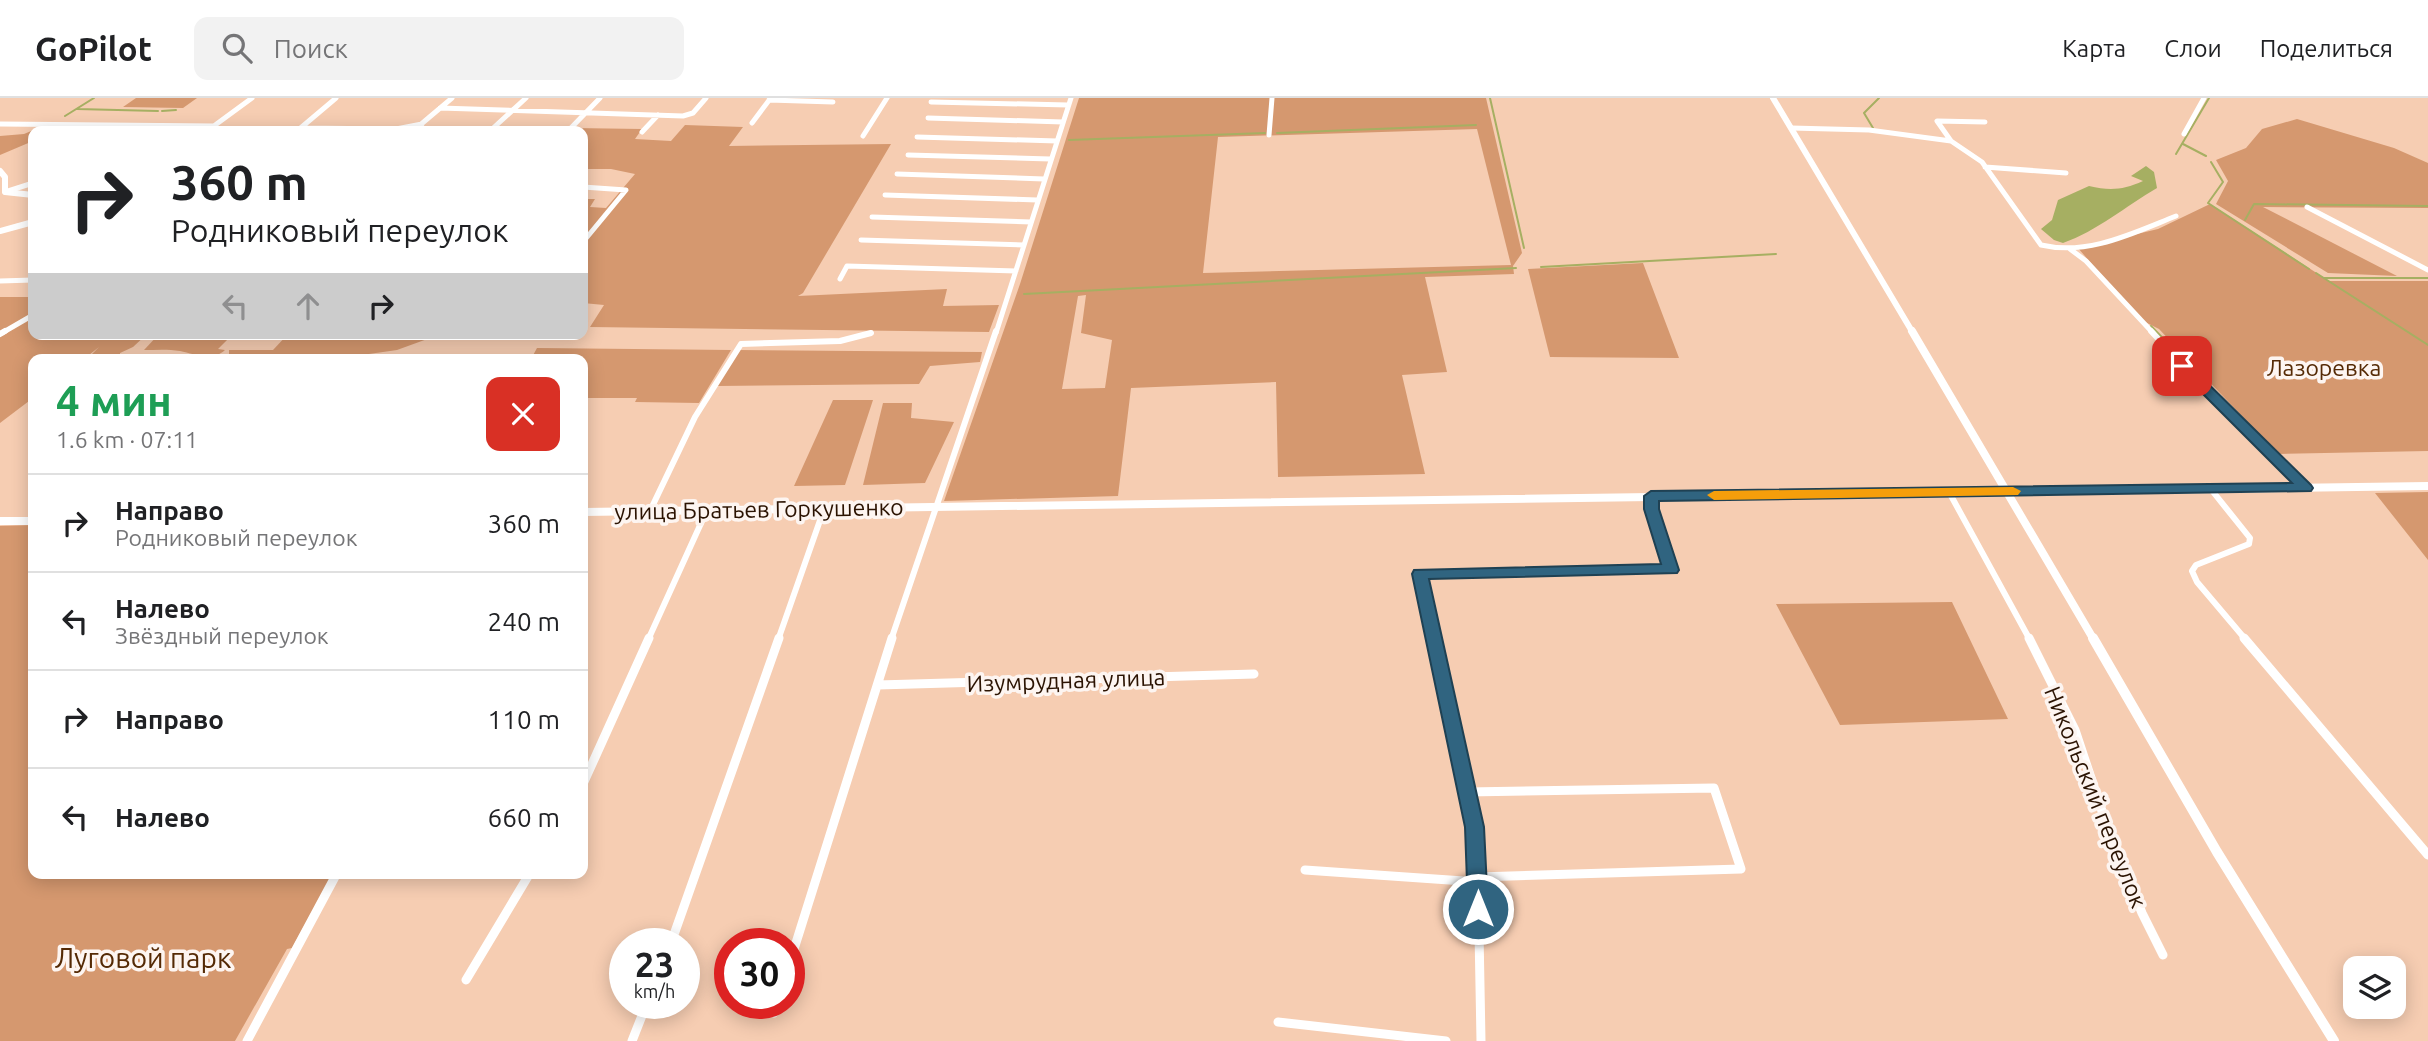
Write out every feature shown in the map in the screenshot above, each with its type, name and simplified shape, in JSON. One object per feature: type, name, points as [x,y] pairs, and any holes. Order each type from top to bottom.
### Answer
[{"type":"street","points":[[0,124],[214,126],[252,98]]},
{"type":"street","points":[[303,126],[336,98]]},
{"type":"street","points":[[419,126],[452,98]]},
{"type":"street","points":[[496,126],[526,98]]},
{"type":"street","points":[[573,126],[600,98]]},
{"type":"street","points":[[440,108],[683,116],[693,113],[706,98]]},
{"type":"street","points":[[863,136],[887,98]]},
{"type":"street","points":[[801,928],[1071,98]]},
{"type":"street","points":[[1269,135],[1272,98]]},
{"type":"street","points":[[1773,98],[2217,852],[2334,1041]]},
{"type":"street","points":[[2184,134],[2204,98]]},
{"type":"street","points":[[752,123],[770,99],[833,102]]},
{"type":"street","points":[[931,102],[1068,105]]},
{"type":"street","points":[[642,132],[657,115]]},
{"type":"street","points":[[928,118],[1063,122]]},
{"type":"street","points":[[1985,122],[1937,121],[1951,141],[1985,167],[2041,245],[2051,249],[2070,249],[2126,235],[2176,216]]},
{"type":"street","points":[[414,126],[422,124]]},
{"type":"street","points":[[1791,128],[1869,130],[1951,141]]},
{"type":"street","points":[[917,137],[1056,141]]},
{"type":"street","points":[[908,155],[1051,159]]},
{"type":"street","points":[[1985,167],[2066,173]]},
{"type":"street","points":[[0,170],[5,177],[5,192]]},
{"type":"street","points":[[897,174],[1044,179]]},
{"type":"street","points":[[5,192],[28,185]]},
{"type":"street","points":[[588,187],[626,190],[588,236]]},
{"type":"street","points":[[5,192],[28,194]]},
{"type":"street","points":[[885,195],[1037,201]]},
{"type":"street","points":[[2307,207],[2428,270]]},
{"type":"street","points":[[872,217],[1031,222]]},
{"type":"street","points":[[0,231],[28,223]]},
{"type":"street","points":[[861,240],[1024,245]]},
{"type":"street","points":[[2070,249],[2086,261],[2216,401],[2305,488]]},
{"type":"street","points":[[840,279],[847,266],[1016,271]]},
{"type":"street","points":[[0,281],[28,280]]},
{"type":"street","points":[[0,334],[28,318]]},
{"type":"street","points":[[650,511],[695,417],[741,344],[760,341],[846,342],[871,333]]},
{"type":"street","name":"улица Братьев Горкушенко","points":[[588,512],[2428,486]]},
{"type":"street","points":[[2210,488],[2247,535],[2249,544],[2196,565],[2192,572],[2197,582],[2428,855]]},
{"type":"street","name":"Никольский переулок","points":[[1949,492],[2011,602],[2075,730],[2103,814],[2142,913],[2163,955]]},
{"type":"street","points":[[1481,1041],[1478,880],[1474,827],[1420,574],[1671,570],[1651,509],[1651,496]]},
{"type":"street","points":[[675,928],[824,509]]},
{"type":"street","points":[[588,773],[707,510]]},
{"type":"street","points":[[0,521],[28,521]]},
{"type":"street","name":"Изумрудная улица","points":[[878,685],[1254,674]]},
{"type":"street","points":[[1305,870],[1478,880],[1741,869],[1714,788],[1467,792]]},
{"type":"street","points":[[247,1041],[334,879]]},
{"type":"street","points":[[466,980],[526,879]]},
{"type":"street","points":[[632,1041],[641,1019]]},
{"type":"street","points":[[1278,1023],[1446,1041]]},
{"type":"green space","points":[[136,98],[197,98],[183,108],[123,107]]},
{"type":"green space","points":[[1079,98],[1486,98],[1522,253],[1513,266],[1514,274],[1425,277],[1447,372],[1402,375],[1425,474],[1278,477],[1276,382],[1131,388],[1118,496],[944,501],[1020,284]],"holes":[[[1477,129],[1511,265],[1203,273],[1218,137]],[[1086,295],[1081,333],[1112,340],[1105,388],[1062,389],[1078,296]]]},
{"type":"green space","points":[[2297,119],[2394,148],[2428,163],[2428,208],[2263,207],[2397,276],[2328,273],[2216,204],[2228,181],[2216,160],[2246,148],[2262,129]]},
{"type":"green space","points":[[685,125],[743,127],[729,146],[891,144],[803,293],[798,296],[947,289],[943,306],[999,305],[989,332],[590,327],[604,305],[588,303],[588,199],[595,199],[590,207],[606,208],[635,174],[611,169],[588,169],[588,128],[642,129],[635,139],[671,141]]},
{"type":"green space","points":[[28,132],[28,143],[0,155],[0,136]]},
{"type":"green space","name":"Лазоревка","points":[[2210,204],[2329,281],[2428,281],[2428,451],[2278,454],[2159,329],[2139,319],[2078,248],[2158,229]]},
{"type":"green space","points":[[1643,263],[1679,358],[1550,357],[1528,269]]},
{"type":"green space","points":[[0,297],[28,297],[28,340],[141,340],[120,354],[92,354],[99,347],[90,354],[28,354],[28,402],[0,423]]},
{"type":"green space","points":[[153,340],[227,340],[218,349],[225,350],[220,354],[144,350]]},
{"type":"green space","points":[[282,340],[424,340],[397,350],[369,354],[229,354],[229,350],[273,350]]},
{"type":"green space","points":[[537,348],[731,350],[699,403],[635,402],[637,398],[588,398],[588,354],[534,354]]},
{"type":"green space","points":[[738,350],[982,352],[980,362],[930,366],[919,384],[717,386]]},
{"type":"green space","points":[[833,400],[873,400],[845,485],[794,486]]},
{"type":"green space","points":[[883,403],[912,403],[911,418],[954,422],[925,483],[863,485]]},
{"type":"green space","points":[[2428,492],[2428,560],[2375,493]]},
{"type":"green space","name":"Луговой парк","points":[[28,525],[28,879],[330,879],[292,948],[287,949],[235,1041],[0,1041],[0,526]]},
{"type":"green space","points":[[1952,602],[2008,719],[1840,725],[1776,604]]},
{"type":"shaded area","points":[[2146,166],[2154,172],[2157,188],[2100,225],[2063,243],[2054,240],[2041,229],[2052,220],[2058,200],[2089,186],[2116,189],[2136,184],[2143,181],[2131,176]]},
{"type":"waterway","points":[[65,116],[94,98]]},
{"type":"waterway","points":[[1490,98],[1524,248]]},
{"type":"waterway","points":[[1873,128],[1864,113],[1879,98]]},
{"type":"waterway","points":[[2176,154],[2209,98]]},
{"type":"waterway","points":[[77,109],[158,111]]},
{"type":"waterway","points":[[162,111],[176,110]]},
{"type":"waterway","points":[[1277,133],[1476,125]]},
{"type":"waterway","points":[[1069,140],[1265,133]]},
{"type":"waterway","points":[[2183,144],[2206,156]]},
{"type":"waterway","points":[[2211,162],[2223,182],[2208,203],[2309,269]]},
{"type":"waterway","points":[[2245,220],[2254,204],[2428,206]]},
{"type":"waterway","points":[[1541,267],[1776,254]]},
{"type":"waterway","points":[[1024,294],[1516,268]]},
{"type":"waterway","points":[[2316,273],[2428,345]]},
{"type":"waterway","points":[[2324,278],[2428,278]]},
{"type":"waterway","points":[[2151,326],[2276,455]]},
{"type":"slow traffic","points":[[1714,495],[2013,491]]},
{"type":"route","points":[[1478,909],[1474,827],[1420,574],[1671,570],[1651,509],[1651,496],[2305,488],[2182,366]]}]
